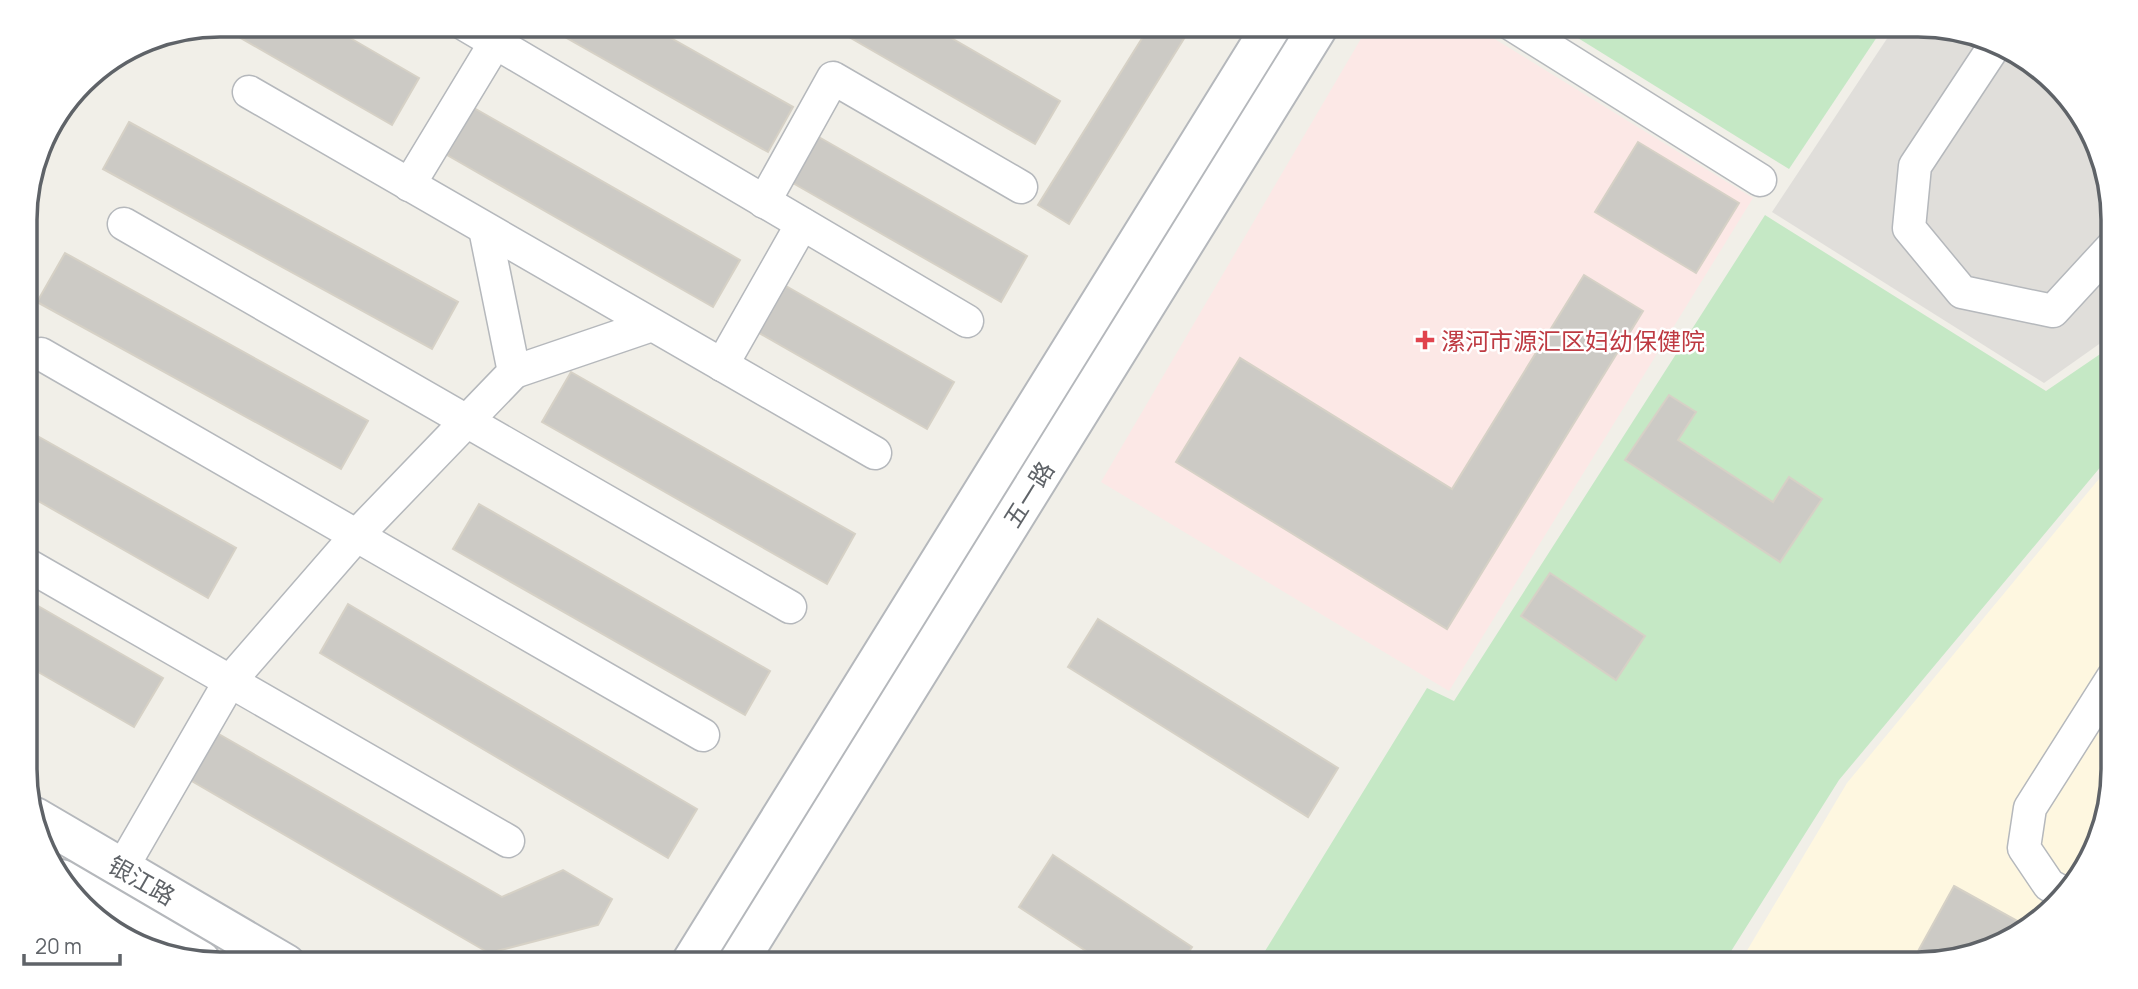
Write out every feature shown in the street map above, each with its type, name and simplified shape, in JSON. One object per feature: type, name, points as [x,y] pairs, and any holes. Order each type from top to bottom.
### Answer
[{"type":"street","points":[[485,37],[967,321]]},
{"type":"street","name":"五一路","points":[[697,952],[1265,37]]},
{"type":"street","name":"五一路","points":[[744,952],[1312,37]]},
{"type":"street","points":[[1532,37],[1759,180]]},
{"type":"street","points":[[410,185],[495,43]]},
{"type":"street","points":[[1990,52],[1914,166],[1909,228],[1962,292],[2053,311],[2101,259]]},
{"type":"street","points":[[764,202],[833,78],[1021,187]]},
{"type":"street","points":[[249,92],[875,453]]},
{"type":"street","points":[[124,224],[790,607]]},
{"type":"street","points":[[722,365],[802,224]]},
{"type":"street","points":[[485,229],[514,372]]},
{"type":"street","points":[[99,906],[230,681],[356,536],[466,420],[514,372],[652,325]]},
{"type":"street","points":[[41,354],[703,736]]},
{"type":"street","points":[[37,571],[508,841]]},
{"type":"street","points":[[2057,889],[2049,885],[2024,848],[2030,808],[2101,696]]},
{"type":"street","name":"银江路","points":[[45,822],[266,952]]},
{"type":"street","name":"银江路","points":[[102,909],[172,946]]},
{"type":"shaded area","name":"漯河市源汇区妇幼保健院","points":[[1362,37],[1491,37],[1753,198],[1449,691],[1101,482]]},
{"type":"shaded area","points":[[1888,37],[1930,37],[1977,46],[2010,61],[2048,90],[2077,128],[2087,150],[2100,196],[2101,343],[2044,383],[1772,212]]},
{"type":"shaded area","points":[[2101,476],[2100,793],[2087,839],[2056,890],[2020,921],[1977,943],[1954,949],[1930,952],[1746,952],[1847,783]]},
{"type":"green space","points":[[1576,37],[1877,37],[1789,169]]},
{"type":"green space","points":[[1765,215],[2046,391],[2101,354],[2101,466],[1839,780],[1731,952],[1264,952],[1427,688],[1454,701]]},
{"type":"building","points":[[239,37],[348,37],[419,78],[392,125]]},
{"type":"building","points":[[565,37],[669,37],[793,107],[768,152]]},
{"type":"building","points":[[849,37],[949,37],[1060,101],[1035,144]]},
{"type":"building","points":[[1143,37],[1185,37],[1069,224],[1038,205]]},
{"type":"building","points":[[474,108],[740,260],[713,307],[447,155]]},
{"type":"building","points":[[129,122],[458,302],[432,349],[103,169]]},
{"type":"building","points":[[810,132],[1027,256],[1001,302],[784,178]]},
{"type":"building","points":[[1638,142],[1739,203],[1696,273],[1595,212]]},
{"type":"building","points":[[65,253],[368,421],[341,469],[37,302]]},
{"type":"building","points":[[1584,275],[1643,311],[1447,629],[1176,462],[1240,358],[1452,489]]},
{"type":"building","points":[[786,286],[954,382],[927,429],[759,333]]},
{"type":"building","points":[[571,372],[855,534],[827,584],[542,422]]},
{"type":"building","points":[[1669,395],[1696,412],[1678,440],[1773,502],[1789,477],[1822,499],[1780,562],[1625,460]]},
{"type":"building","points":[[37,436],[236,548],[208,598],[37,500]]},
{"type":"building","points":[[479,504],[770,671],[745,715],[453,549]]},
{"type":"building","points":[[1550,573],[1645,636],[1616,680],[1521,616]]},
{"type":"building","points":[[348,604],[697,809],[668,858],[320,653]]},
{"type":"building","points":[[37,605],[163,678],[134,727],[37,671]]},
{"type":"building","points":[[1098,619],[1338,768],[1308,817],[1068,667]]},
{"type":"building","points":[[210,729],[502,897],[563,870],[612,899],[598,925],[487,952],[183,776]]},
{"type":"building","points":[[1053,855],[1192,947],[1189,952],[1088,952],[1019,907]]},
{"type":"building","points":[[1954,886],[2019,922],[1977,943],[1954,949],[1918,952]]},
{"type":"place","name":"漯河市源汇区妇幼保健院","points":[[1425,340]]}]
